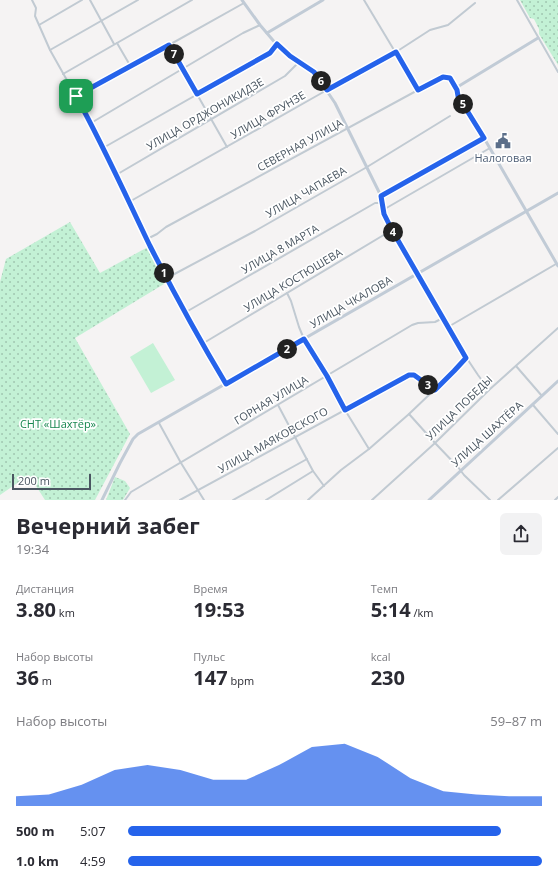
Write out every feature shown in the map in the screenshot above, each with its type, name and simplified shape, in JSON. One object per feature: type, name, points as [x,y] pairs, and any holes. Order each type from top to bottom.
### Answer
[{"type":"street","points":[[32,0],[36,8],[35,16],[50,50],[91,123],[167,278],[202,344],[226,384]]},
{"type":"street","points":[[39,25],[82,0]]},
{"type":"street","points":[[90,0],[114,44]]},
{"type":"street","points":[[50,50],[138,0]]},
{"type":"street","points":[[63,74],[192,0]]},
{"type":"street","points":[[267,33],[323,0]]},
{"type":"street","points":[[364,0],[418,90]]},
{"type":"street","points":[[517,0],[558,72]]},
{"type":"street","points":[[76,96],[131,67],[243,1],[260,25],[277,44],[290,56],[314,72],[327,90],[335,103],[381,196],[385,218],[466,358],[489,390]]},
{"type":"street","name":"УЛИЦА ФРУНЗЕ","points":[[129,202],[396,52],[430,30],[448,24],[475,3]]},
{"type":"street","points":[[91,123],[243,33],[260,25]]},
{"type":"street","points":[[448,327],[558,264],[458,96],[457,90],[459,86],[538,38]]},
{"type":"street","points":[[117,43],[131,67]]},
{"type":"street","points":[[103,148],[270,53],[277,44]]},
{"type":"street","points":[[169,45],[227,147]]},
{"type":"street","name":"УЛИЦА ОРДЖОНИКИДЗЕ","points":[[116,175],[285,76],[299,62]]},
{"type":"street","name":"СЕВЕРНАЯ УЛИЦА","points":[[147,239],[166,227],[443,77],[450,78],[457,90]]},
{"type":"street","name":"УЛИЦА ЧАПАЕВА","points":[[167,278],[255,231],[366,167],[450,116]]},
{"type":"street","points":[[381,196],[484,138]]},
{"type":"street","points":[[383,210],[490,148]]},
{"type":"street","name":"УЛИЦА ЧКАЛОВА","points":[[102,500],[133,439],[142,432],[558,193]]},
{"type":"street","name":"УЛИЦА 8 МАРТА","points":[[186,312],[375,203],[383,203]]},
{"type":"street","name":"УЛИЦА КОСТЮШЕВА","points":[[202,344],[392,230]]},
{"type":"street","points":[[287,293],[291,301],[298,327],[304,339],[369,449]]},
{"type":"street","name":"ГОРНАЯ УЛИЦА","points":[[125,500],[131,492],[412,325],[418,323],[435,322],[443,318]]},
{"type":"street","name":"УЛИЦА ПОБЕДЫ","points":[[372,500],[435,443],[489,390],[558,328]]},
{"type":"street","points":[[308,500],[341,470],[369,449],[409,414],[466,358]]},
{"type":"street","points":[[516,366],[542,396]]},
{"type":"street","name":"УЛИЦА МАЯКОВСКОГО","points":[[180,500],[409,375],[414,375],[435,390]]},
{"type":"street","name":"УЛИЦА ШАХТЁРА","points":[[428,500],[558,381]]},
{"type":"street","points":[[278,405],[313,471],[324,486]]},
{"type":"street","points":[[533,405],[558,434]]},
{"type":"street","points":[[409,414],[458,466],[464,475],[490,500]]},
{"type":"street","points":[[159,423],[204,500]]},
{"type":"street","points":[[498,500],[558,448]]},
{"type":"street","points":[[233,500],[307,459]]},
{"type":"street","points":[[266,500],[313,471]]},
{"type":"green space","points":[[520,0],[558,0],[558,65],[539,34],[539,29],[534,19],[530,18]]},
{"type":"green space","name":"СНТ «Шахтёр»","points":[[70,222],[100,273],[148,247],[164,284],[75,338],[130,434],[95,500],[45,500],[29,475],[0,495],[0,282],[6,259]]},
{"type":"green space","points":[[153,343],[175,380],[151,393],[130,357]]},
{"type":"green space","points":[[115,477],[125,481],[130,488],[123,500],[106,500]]},
{"type":"place","name":"Налоговая","points":[[503,141]]},
{"type":"route","points":[[277,44],[290,56],[314,72],[327,90],[396,52],[418,90],[443,77],[450,78],[457,90],[458,96],[484,138],[381,196],[385,218],[466,358],[435,390],[414,375],[409,375],[345,410],[327,376],[304,339],[226,384],[202,344],[167,278],[91,123],[76,96],[169,45],[197,94],[270,53],[277,44]]}]
